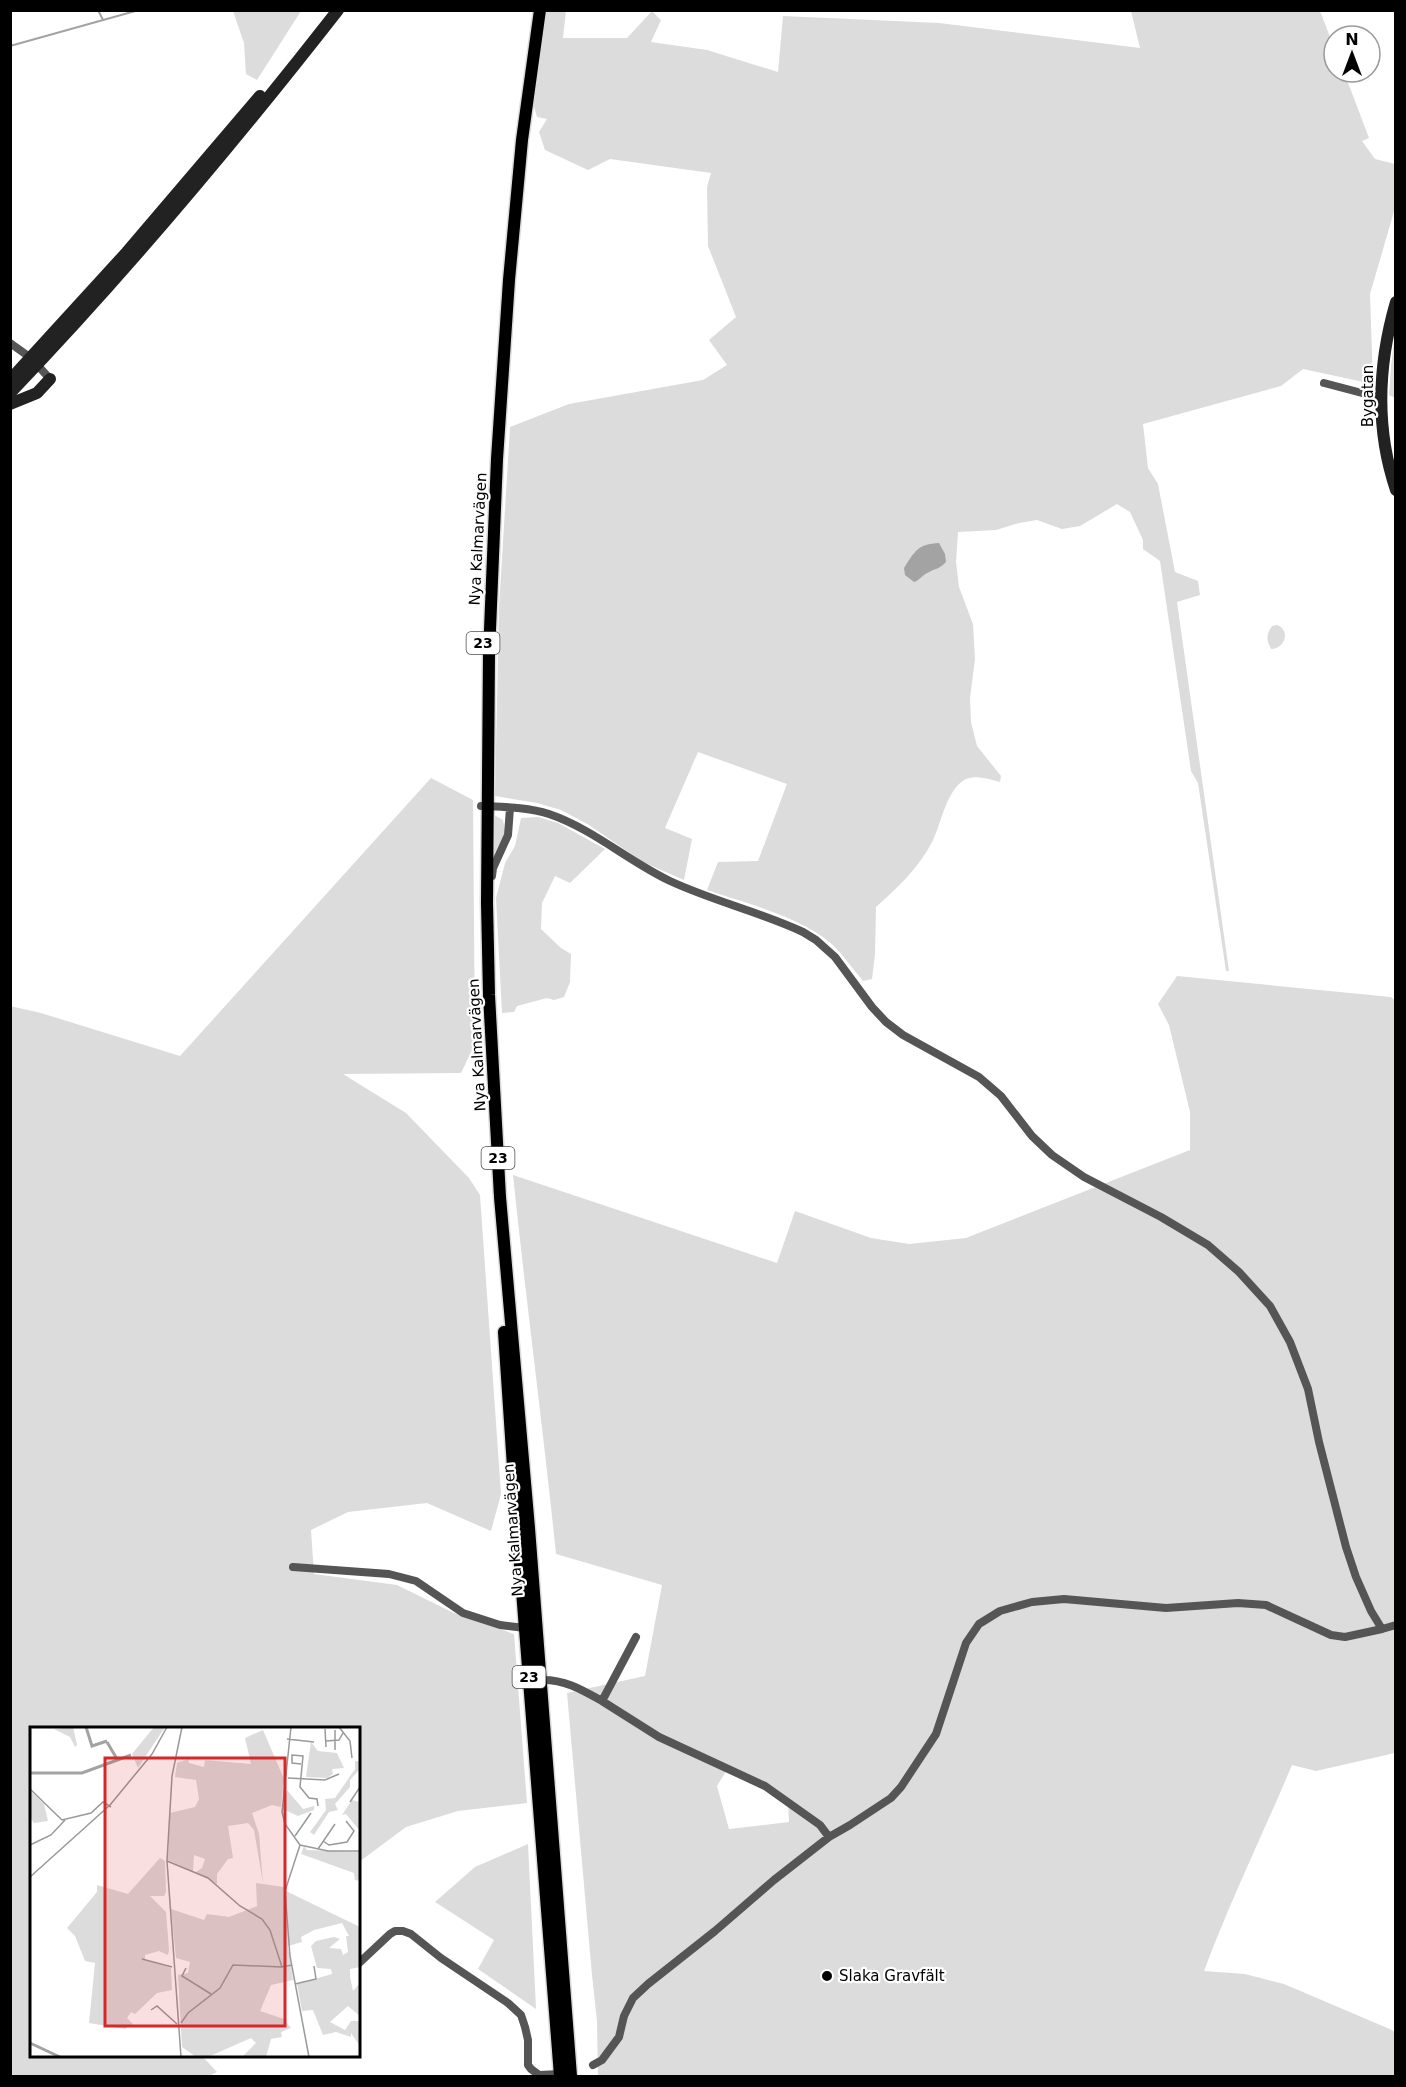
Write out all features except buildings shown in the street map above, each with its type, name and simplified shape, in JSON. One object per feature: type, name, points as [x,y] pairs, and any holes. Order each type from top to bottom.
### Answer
[{"type":"main road","points":[[10,393],[211,156],[327,10]]},
{"type":"main road","points":[[10,380],[35,361],[136,256],[210,169],[338,10]]},
{"type":"main road","name":"Nya Kalmarvägen","points":[[534,10],[516,140],[502,280],[491,458],[484,611],[482,994],[525,1628],[564,2076]]},
{"type":"main road","name":"Nya Kalmarvägen","points":[[540,10],[522,140],[509,280],[497,459],[484,806],[489,995],[500,1197],[540,1680],[564,2076]]},
{"type":"main road","name":"Bygatan","points":[[1395,302],[1383,356],[1382,398],[1384,444],[1395,489]]},
{"type":"main road","points":[[10,404],[37,393],[50,379]]},
{"type":"street","points":[[10,343],[35,361],[50,379]]},
{"type":"street","points":[[1324,383],[1382,398]]},
{"type":"street","points":[[484,806],[547,813],[572,823],[638,865],[671,881],[787,925],[816,940],[835,957],[886,1022],[903,1035],[967,1069],[985,1082],[1001,1096],[1032,1136],[1052,1155],[1084,1177],[1190,1233],[1239,1272],[1270,1306],[1293,1350],[1308,1389],[1319,1442],[1356,1576],[1371,1611],[1382,1629]]},
{"type":"street","points":[[487,903],[493,868],[508,835],[510,808]]},
{"type":"street","points":[[293,1567],[389,1574],[416,1581],[464,1612],[500,1625],[525,1628]]},
{"type":"street","points":[[593,2065],[602,2060],[619,2037],[624,2016],[633,1998],[648,1984],[829,1837],[891,1798],[901,1787],[936,1734],[966,1643],[980,1624],[1000,1611],[1032,1602],[1064,1599],[1167,1608],[1238,1603],[1266,1605],[1331,1635],[1345,1637],[1395,1625]]},
{"type":"street","points":[[602,1701],[636,1637]]},
{"type":"street","points":[[540,1680],[569,1683],[659,1737],[765,1786],[820,1825],[829,1837]]},
{"type":"street","points":[[360,1962],[395,1931],[411,1934],[441,1958],[508,2003],[521,2015],[528,2040],[528,2065],[534,2073],[564,2076]]},
{"type":"shaded area","points":[[233,11],[301,11],[257,80],[246,74],[244,43]]},
{"type":"shaded area","points":[[545,11],[566,11],[563,38],[627,38],[652,11],[661,20],[651,42],[707,50],[778,72],[783,16],[939,23],[1140,48],[1131,11],[1320,11],[1325,24],[1322,24],[1322,84],[1349,84],[1369,138],[1362,141],[1375,159],[1395,164],[1395,208],[1370,294],[1373,384],[1303,369],[1281,386],[1143,424],[1148,468],[1158,484],[1175,572],[1198,581],[1200,595],[1177,602],[1229,971],[1226,971],[1198,783],[1191,771],[1160,561],[1143,549],[1143,540],[1130,512],[1117,504],[1080,526],[1062,529],[1037,520],[996,530],[958,532],[956,562],[959,587],[973,624],[975,659],[970,698],[971,722],[977,746],[1001,776],[1000,782],[972,777],[958,785],[949,799],[933,840],[922,859],[876,907],[872,979],[863,981],[836,948],[824,938],[793,920],[707,890],[718,862],[758,861],[787,784],[698,752],[665,828],[692,839],[684,880],[643,862],[589,825],[561,810],[537,803],[495,796],[499,608],[510,427],[569,404],[703,380],[727,365],[709,340],[736,317],[708,246],[707,187],[711,173],[610,159],[588,170],[545,150],[539,132],[547,119],[537,117],[532,99]]},
{"type":"shaded area","points":[[1395,334],[1396,398],[1389,395]]},
{"type":"shaded area","points":[[939,543],[945,554],[944,564],[914,582],[905,575],[904,568],[918,550],[926,545]]},
{"type":"shaded area","points":[[1277,625],[1284,631],[1283,643],[1271,649],[1268,635],[1272,626]]},
{"type":"shaded area","points":[[431,778],[473,800],[475,1044],[461,1073],[343,1074],[406,1113],[469,1178],[480,1195],[501,1494],[491,1531],[427,1503],[348,1512],[311,1530],[314,1574],[397,1585],[454,1613],[514,1634],[527,1803],[458,1811],[406,1827],[360,1861],[360,1727],[30,1727],[30,2057],[203,2057],[217,2072],[209,2076],[11,2076],[10,1006],[41,1013],[180,1056]]},
{"type":"shaded area","points":[[496,816],[503,820],[505,832],[490,863],[493,817]]},
{"type":"shaded area","points":[[538,817],[558,823],[605,849],[570,883],[555,876],[542,903],[541,929],[571,954],[570,982],[564,997],[554,1000],[547,998],[517,1006],[514,1012],[502,1013],[496,898],[505,863],[515,846],[521,818]]},
{"type":"shaded area","points":[[1177,976],[1391,997],[1395,1001],[1395,1753],[1316,1771],[1292,1765],[1204,1971],[1245,1974],[1284,1984],[1392,2030],[1395,2033],[1395,2076],[598,2076],[597,2021],[567,1693],[645,1676],[662,1585],[556,1554],[513,1175],[777,1263],[795,1211],[871,1238],[909,1244],[966,1238],[1190,1150],[1190,1112],[1169,1025],[1158,1004]],"holes":[[[728,1768],[788,1802],[789,1822],[729,1829],[717,1786]]]},
{"type":"shaded area","points":[[528,1844],[536,2009],[478,1969],[494,1940],[435,1902],[475,1867]]},
{"type":"waterway","points":[[98,10],[103,20]]},
{"type":"waterway","points":[[10,46],[139,10]]},
{"type":"place","name":"Slaka Gravfält","points":[[827,1976]]}]
